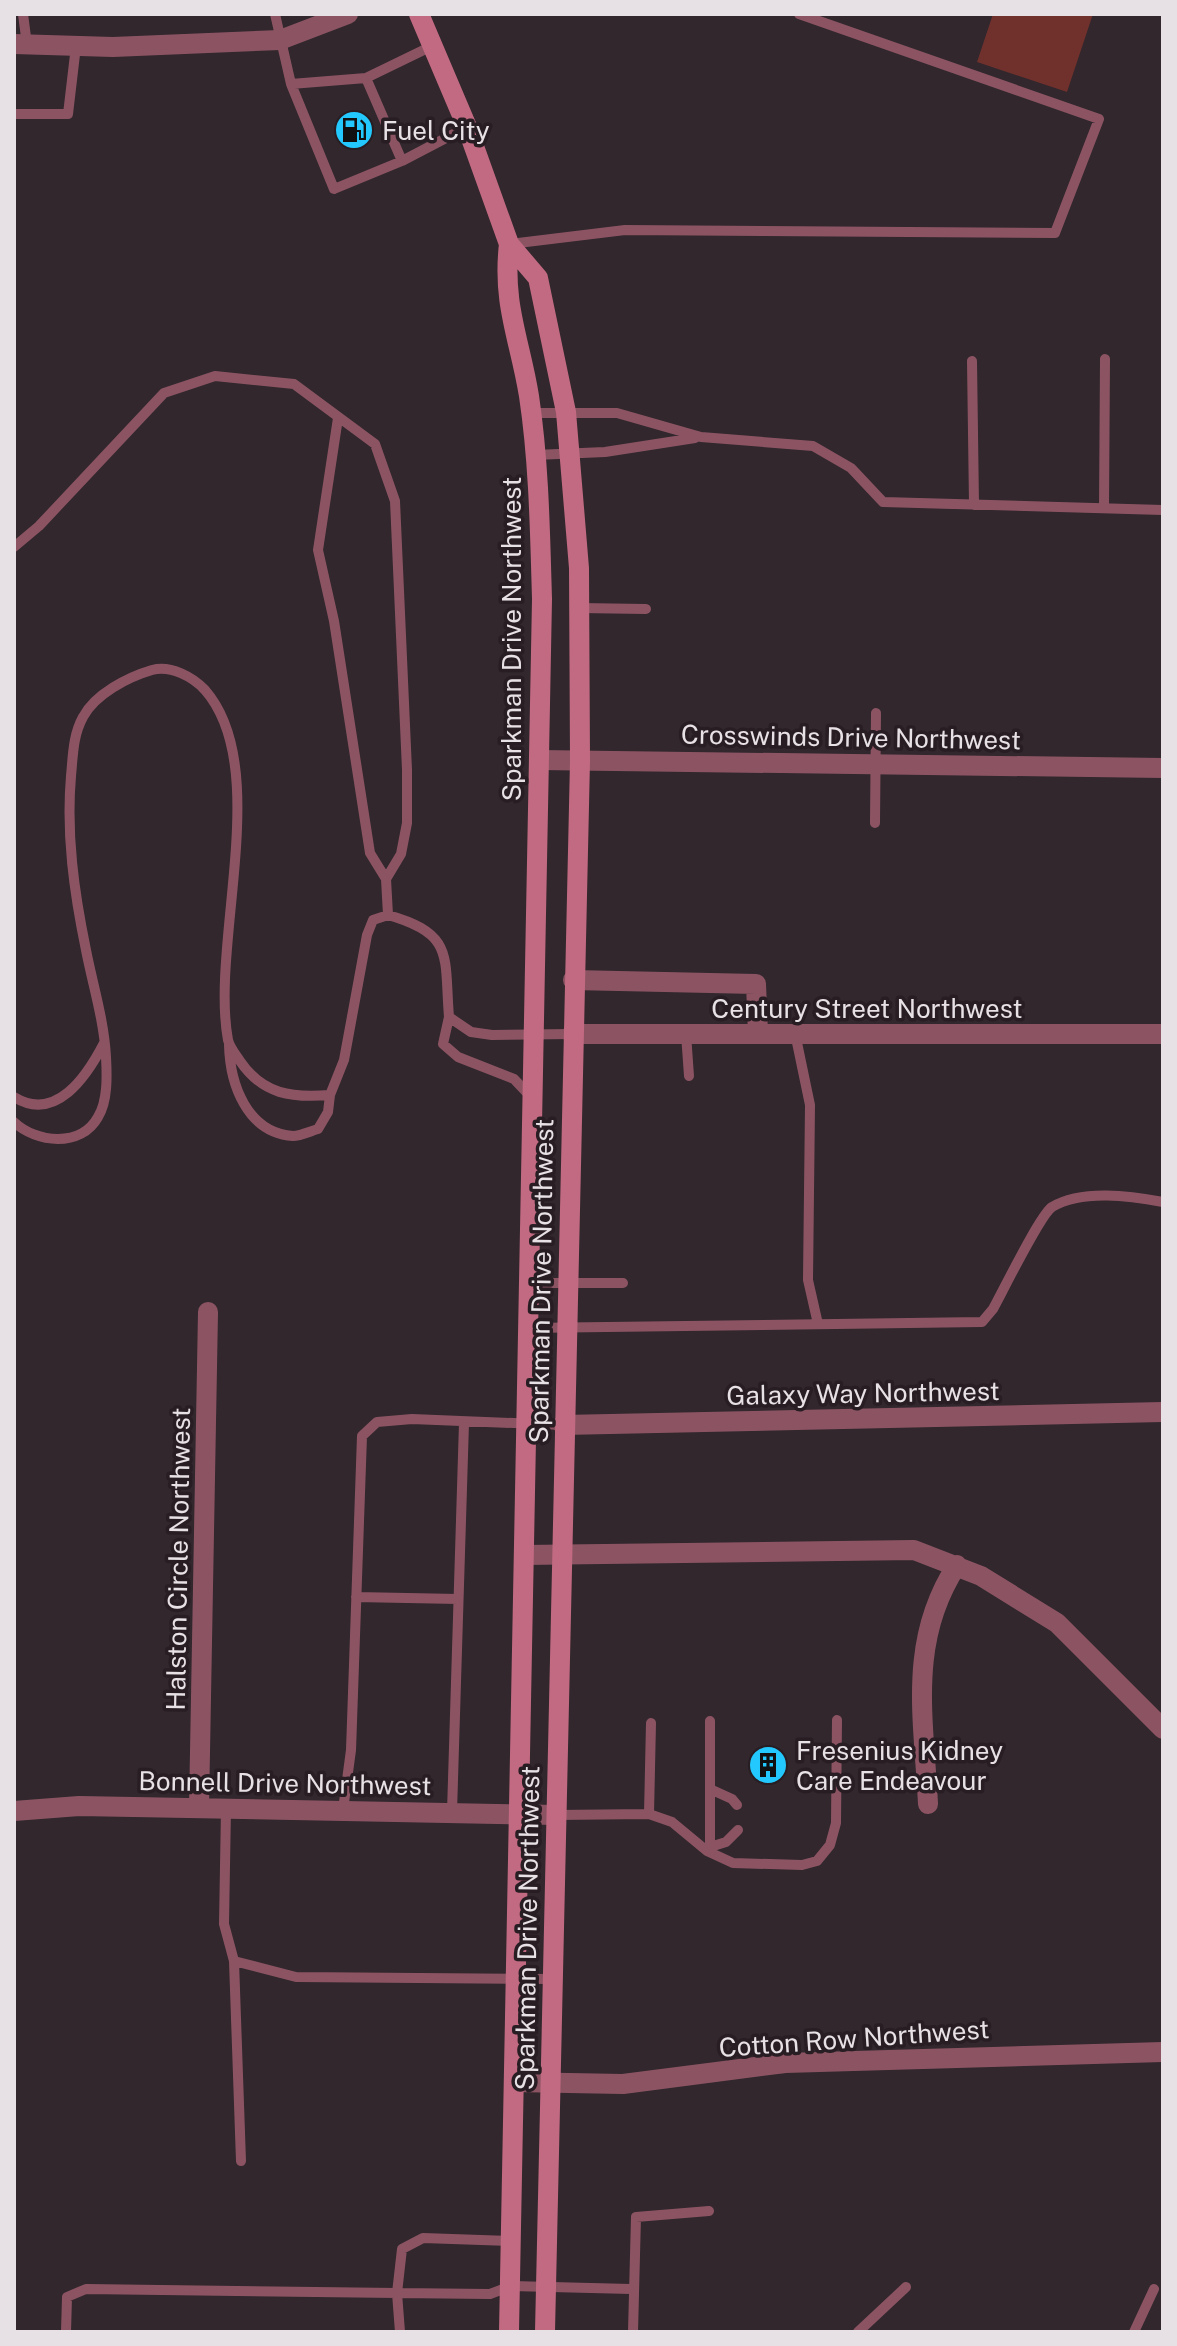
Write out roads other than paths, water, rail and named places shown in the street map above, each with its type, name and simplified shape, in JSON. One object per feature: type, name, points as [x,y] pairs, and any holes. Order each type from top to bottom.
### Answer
[{"type":"main road","name":"Sparkman Drive Northwest","points":[[419,14],[467,127],[509,244],[538,278],[566,412],[579,608],[580,761],[545,2332]]},
{"type":"main road","name":"Sparkman Drive Northwest","points":[[509,244],[505,279],[531,413],[542,599],[509,2332]]},
{"type":"street","points":[[20,44],[76,46],[280,40],[348,14]]},
{"type":"street","name":"Crosswinds Drive Northwest","points":[[539,760],[1163,768]]},
{"type":"street","points":[[573,980],[756,984],[758,1033]]},
{"type":"street","name":"Century Street Northwest","points":[[572,1034],[1163,1034]]},
{"type":"street","name":"Halston Circle Northwest","points":[[199,1807],[208,1312]]},
{"type":"street","name":"Galaxy Way Northwest","points":[[563,1425],[1163,1412]]},
{"type":"street","points":[[524,1555],[892,1548],[925,1553],[957,1565],[1057,1623],[1163,1729]]},
{"type":"street","points":[[928,1804],[921,1660],[938,1594],[957,1565]]},
{"type":"street","name":"Bonnell Drive Northwest","points":[[14,1811],[79,1806],[555,1815]]},
{"type":"street","name":"Cotton Row Northwest","points":[[514,2082],[669,2080],[785,2063],[1163,2052]]},
{"type":"lane","points":[[20,44],[23,14]]},
{"type":"lane","points":[[275,14],[291,84],[334,189],[402,161],[467,127]]},
{"type":"lane","points":[[509,244],[625,230],[1055,233],[1099,119],[799,14]]},
{"type":"lane","points":[[291,84],[366,78],[434,45]]},
{"type":"lane","points":[[14,114],[68,114],[76,46]]},
{"type":"lane","points":[[366,78],[402,161]]},
{"type":"lane","points":[[1104,508],[1105,359]]},
{"type":"lane","points":[[972,361],[974,505]]},
{"type":"lane","points":[[14,547],[39,526],[164,393],[215,376],[294,384],[375,444],[395,501],[407,823],[401,854],[386,879]]},
{"type":"lane","points":[[531,413],[617,413],[701,437],[813,446],[851,468],[883,502],[1163,510]]},
{"type":"lane","points":[[338,418],[318,550],[334,621],[370,853],[386,879],[388,915]]},
{"type":"lane","points":[[535,455],[605,452],[701,437]]},
{"type":"lane","points":[[579,608],[646,609]]},
{"type":"lane","points":[[14,1122],[40,1138],[66,1139],[84,1131],[99,1117],[106,1087],[104,1041],[74,885],[69,825],[75,738],[84,713],[118,684],[156,669],[193,676],[219,707],[230,742],[236,824],[226,974],[230,1073],[240,1099],[263,1126],[294,1136],[318,1129],[328,1112],[330,1095],[344,1060],[367,935],[373,920],[388,915],[429,930],[443,952],[449,1017],[443,1044],[458,1057],[514,1079],[533,1099]]},
{"type":"lane","points":[[875,823],[876,713]]},
{"type":"lane","points":[[449,1017],[471,1032],[572,1034]]},
{"type":"lane","points":[[795,1033],[810,1105],[808,1280],[818,1324]]},
{"type":"lane","points":[[686,1034],[689,1076]]},
{"type":"lane","points":[[14,1097],[46,1105],[68,1094],[90,1069],[104,1041]]},
{"type":"lane","points":[[228,1043],[250,1076],[271,1091],[297,1098],[330,1095]]},
{"type":"lane","points":[[528,1328],[982,1322],[993,1309],[1049,1208],[1070,1199],[1114,1197],[1163,1202]]},
{"type":"lane","points":[[529,1283],[623,1283]]},
{"type":"lane","points":[[343,1810],[351,1750],[362,1436],[377,1422],[412,1419],[526,1426],[563,1425]]},
{"type":"lane","points":[[452,1812],[464,1423]]},
{"type":"lane","points":[[356,1597],[458,1599]]},
{"type":"lane","points":[[555,1815],[649,1814],[672,1822],[733,1863],[802,1865],[817,1861],[830,1845],[836,1823],[837,1720]]},
{"type":"lane","points":[[710,1721],[710,1849]]},
{"type":"lane","points":[[649,1814],[651,1723]]},
{"type":"lane","points":[[710,1789],[732,1799],[737,1805]]},
{"type":"lane","points":[[226,1808],[224,1924],[234,1961],[241,2161]]},
{"type":"lane","points":[[710,1849],[726,1842],[738,1830]]},
{"type":"lane","points":[[234,1961],[296,1977],[552,1979]]},
{"type":"lane","points":[[633,2332],[631,2289],[636,2217],[709,2211]]},
{"type":"lane","points":[[400,2332],[397,2293],[402,2249],[423,2238],[511,2241]]},
{"type":"lane","points":[[66,2332],[67,2297],[86,2289],[490,2294],[511,2286],[631,2289]]},
{"type":"lane","points":[[858,2332],[906,2287]]},
{"type":"lane","points":[[1134,2332],[1154,2289]]},
{"type":"place","name":"Fuel City","points":[[354,130]]},
{"type":"place","name":"Fresenius Kidney Care Endeavour","points":[[768,1765]]}]
